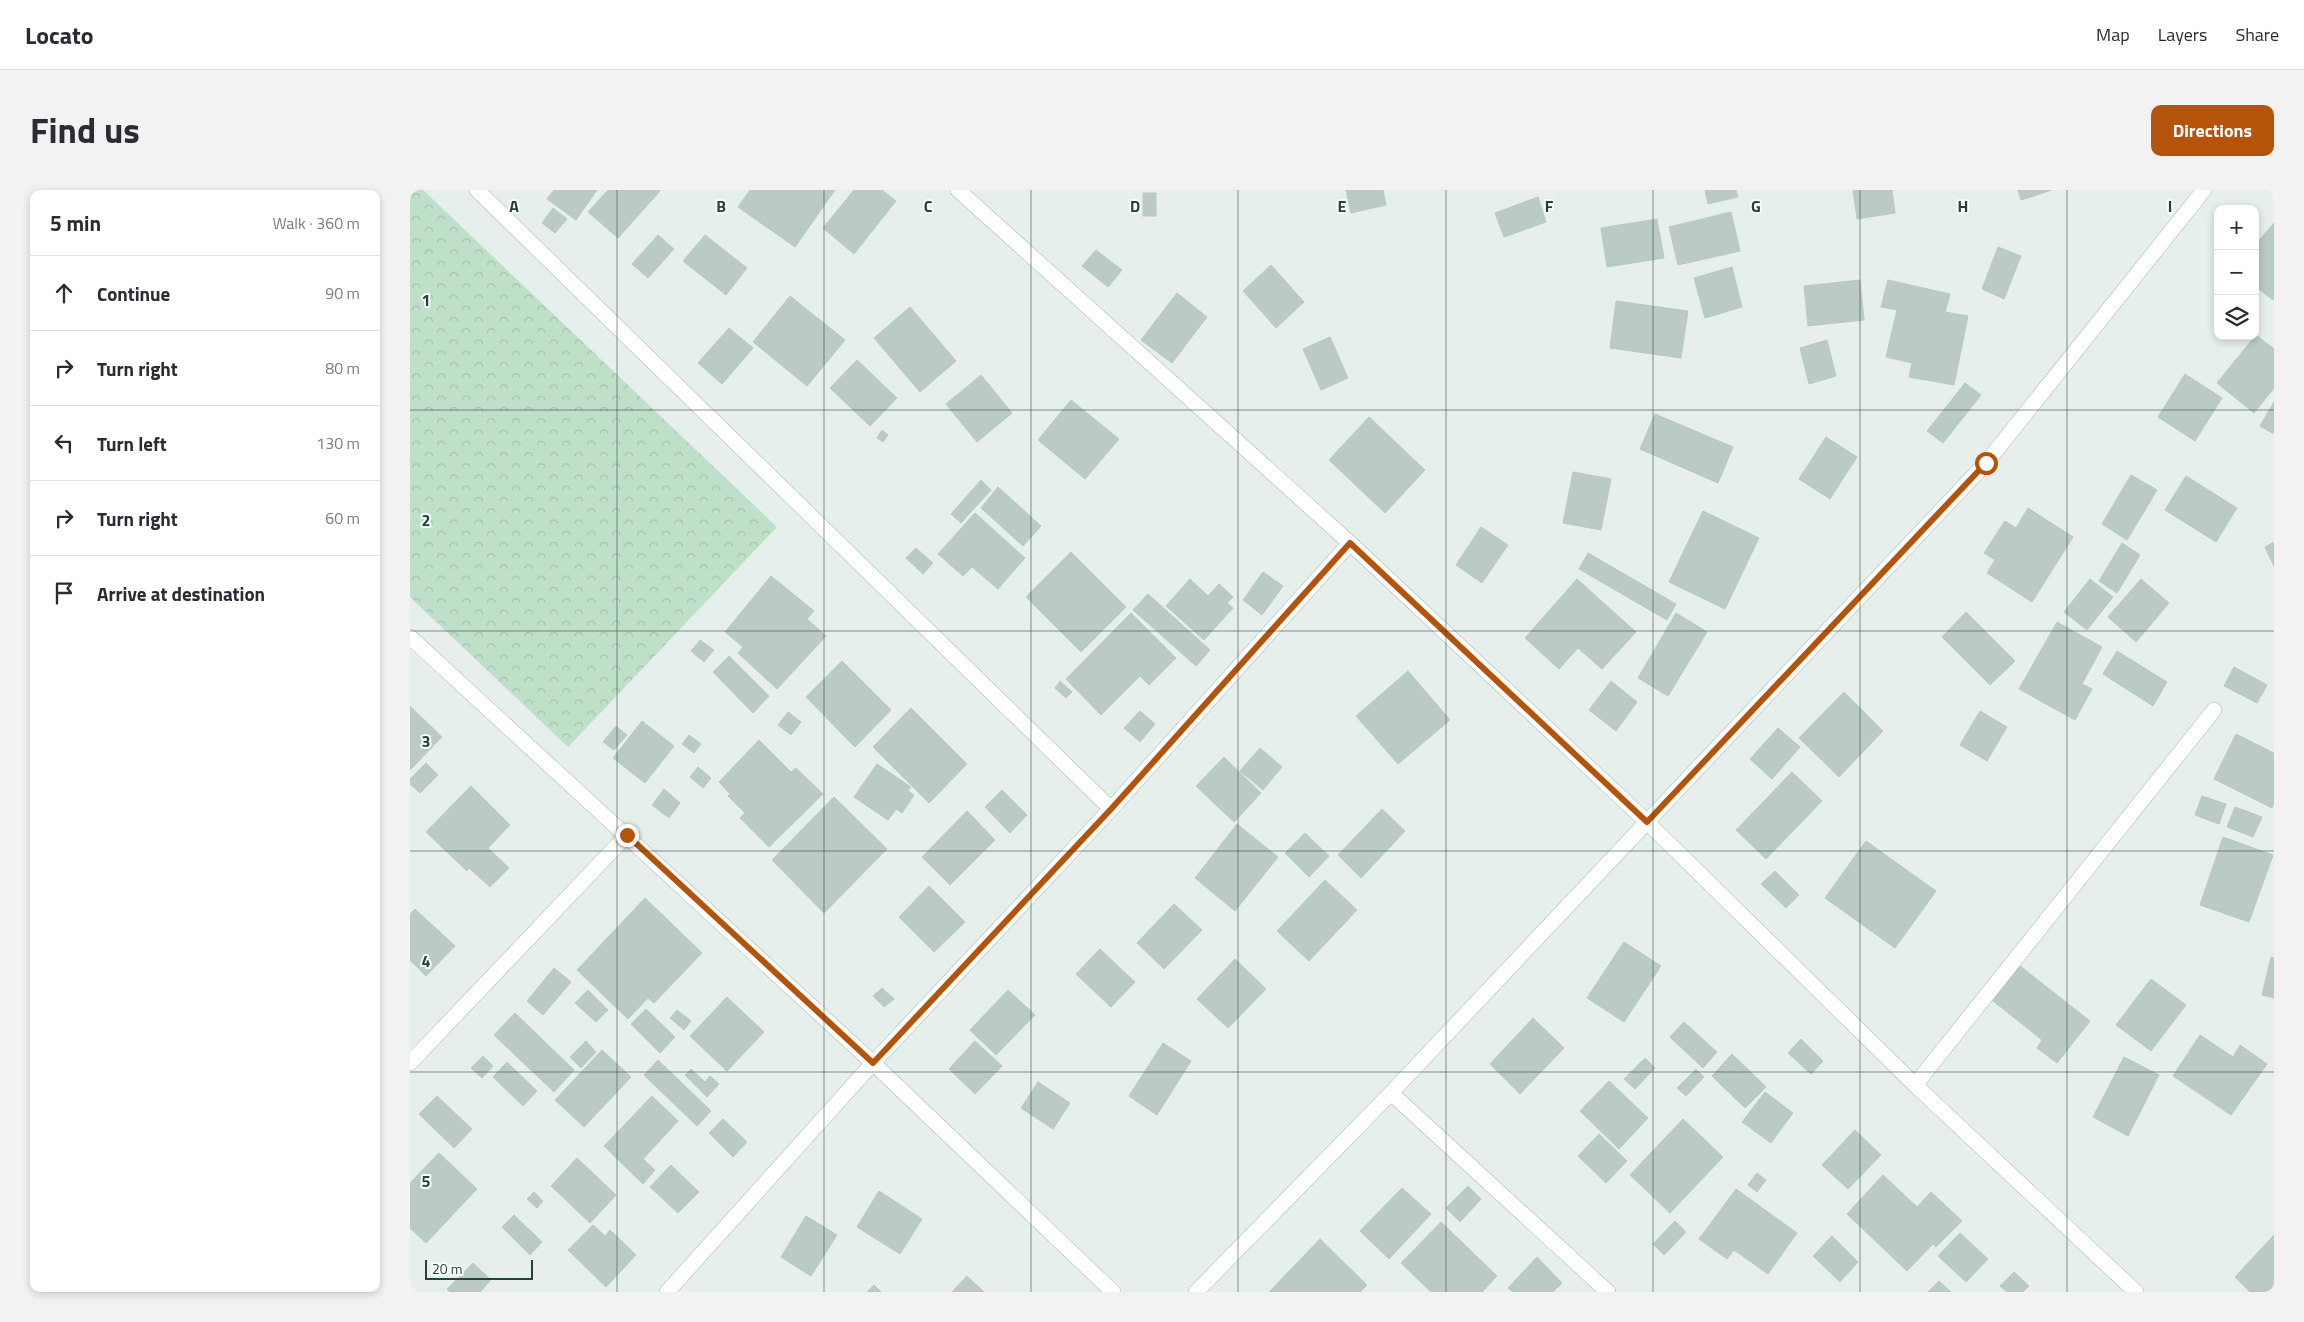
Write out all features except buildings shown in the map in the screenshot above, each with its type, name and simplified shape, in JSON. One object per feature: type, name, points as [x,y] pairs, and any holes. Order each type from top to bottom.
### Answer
[{"type":"street","points":[[477,190],[1112,808]]},
{"type":"street","points":[[958,190],[1350,543],[1647,822],[1915,1085],[2136,1292]]},
{"type":"street","points":[[1196,1292],[1392,1093],[1986,463],[2204,190]]},
{"type":"street","points":[[667,1292],[873,1063],[1112,808],[1350,543]]},
{"type":"street","points":[[410,637],[873,1063],[1113,1292]]},
{"type":"street","points":[[1915,1085],[2214,710]]},
{"type":"street","points":[[410,1063],[627,835]]},
{"type":"street","points":[[1392,1093],[1608,1292]]},
{"type":"green space","points":[[410,190],[423,190],[777,527],[568,747],[410,597]]},
{"type":"route","points":[[627,835],[873,1063],[1112,808],[1350,543],[1647,822],[1986,463]]}]
